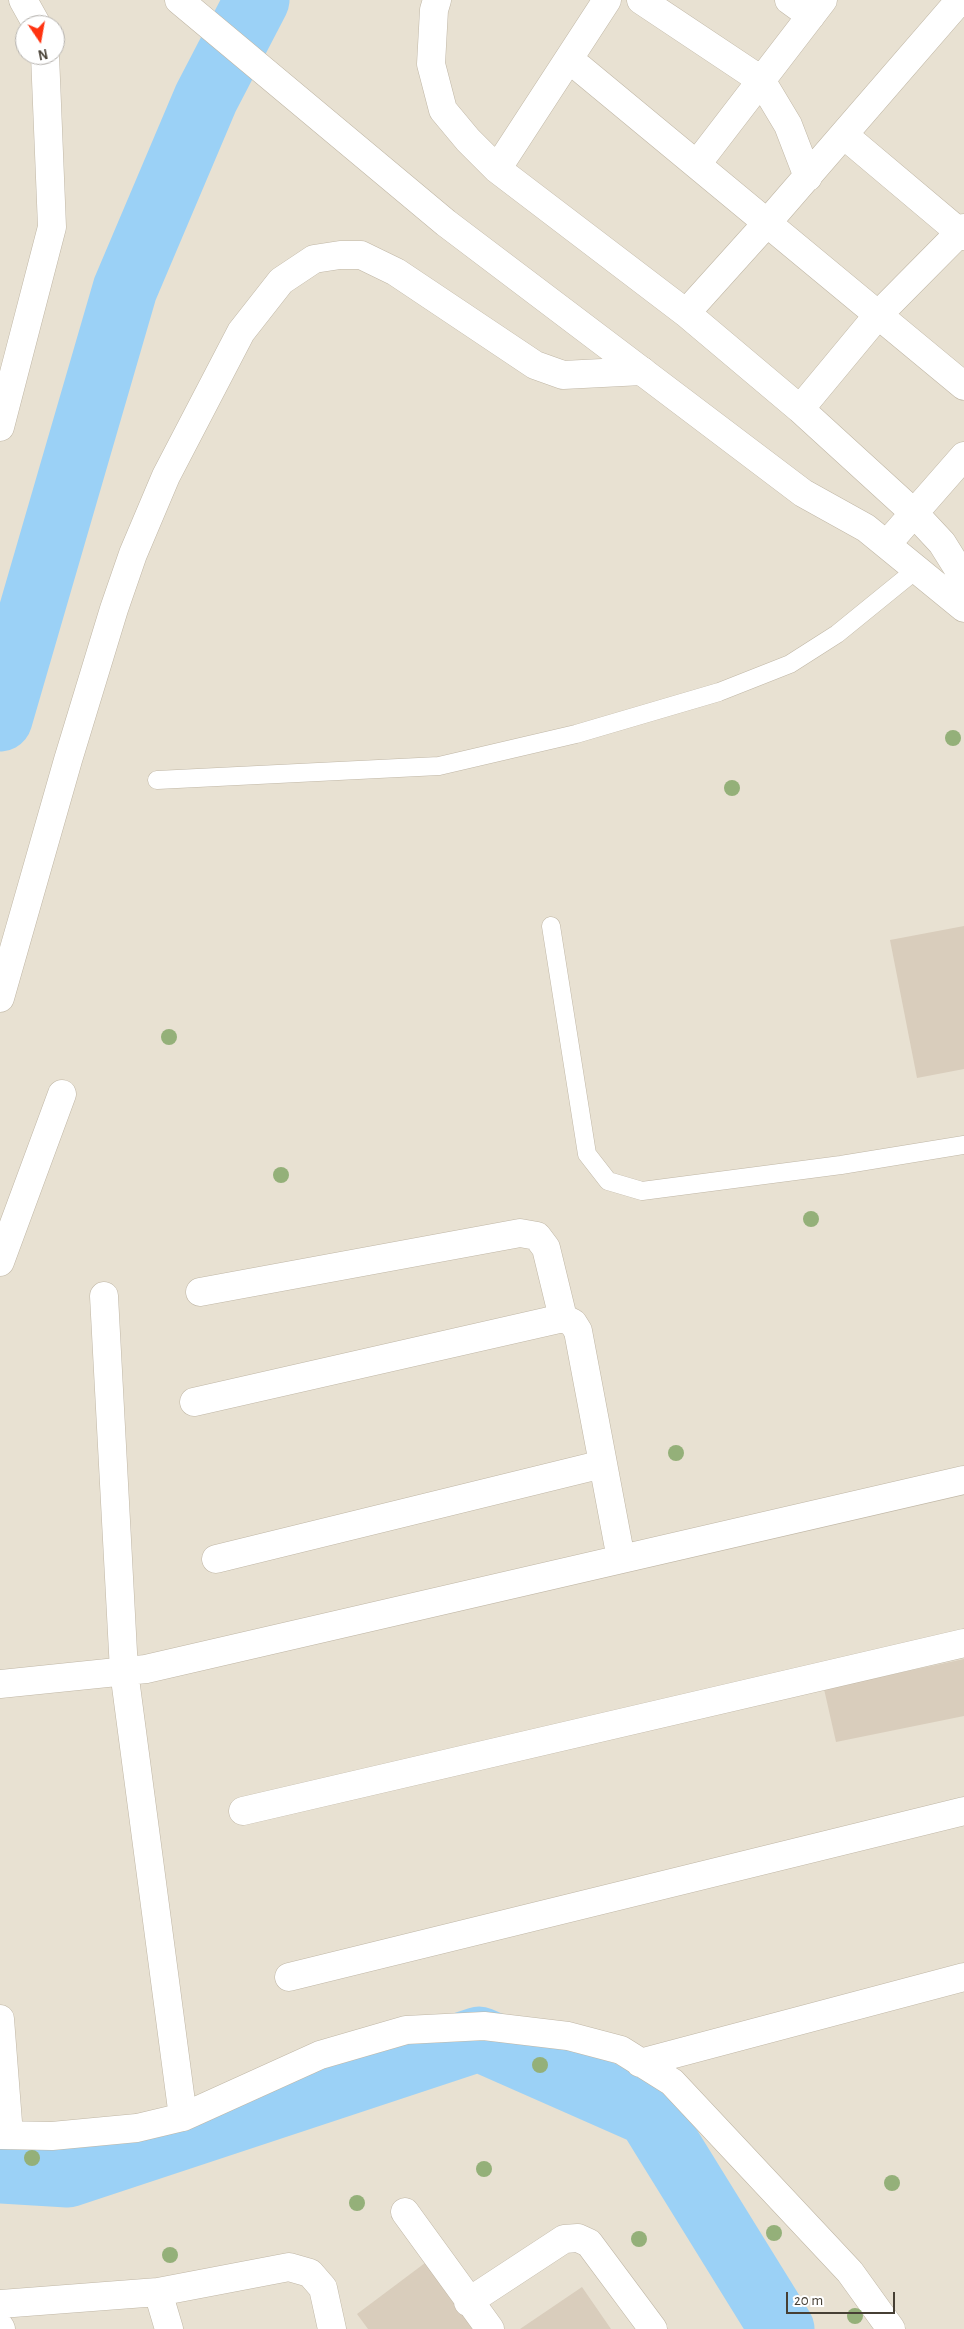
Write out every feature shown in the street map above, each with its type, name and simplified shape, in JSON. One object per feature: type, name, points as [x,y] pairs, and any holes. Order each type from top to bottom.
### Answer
[{"type":"street","points":[[23,0],[32,15]]},
{"type":"street","points":[[179,0],[454,229],[803,493],[866,528],[964,608]]},
{"type":"street","points":[[437,0],[434,10],[431,64],[443,110],[497,169],[686,313],[800,410],[914,513],[942,543],[957,567],[964,585]]},
{"type":"street","points":[[497,169],[607,0]]},
{"type":"street","points":[[641,0],[761,80],[788,124],[808,177]]},
{"type":"street","points":[[697,164],[817,8],[789,0]]},
{"type":"street","points":[[686,313],[808,177],[960,0]]},
{"type":"street","points":[[569,59],[964,386]]},
{"type":"street","points":[[0,427],[52,227],[45,65]]},
{"type":"street","points":[[800,410],[878,315],[962,232],[844,135]]},
{"type":"street","points":[[0,998],[68,760],[114,608],[133,554],[166,476],[241,332],[282,281],[314,259],[340,255],[360,255],[396,272],[535,365],[563,375],[642,371]]},
{"type":"street","points":[[887,544],[964,456]]},
{"type":"street","points":[[0,1262],[62,1094]]},
{"type":"street","points":[[200,1292],[520,1233],[537,1236],[546,1248],[563,1318]]},
{"type":"street","points":[[104,1296],[124,1671],[183,2118]]},
{"type":"street","points":[[194,1402],[563,1318],[573,1323],[578,1331],[621,1559]]},
{"type":"street","points":[[216,1559],[603,1464]]},
{"type":"street","points":[[0,1684],[146,1669],[964,1480]]},
{"type":"street","points":[[242,1811],[964,1643]]},
{"type":"street","points":[[289,1977],[964,1811]]},
{"type":"street","points":[[640,2063],[964,1977]]},
{"type":"street","points":[[0,2019],[5,2135],[52,2136],[137,2128],[183,2118],[320,2055],[406,2030],[484,2026],[568,2036],[621,2050],[672,2082],[850,2272],[891,2329]]},
{"type":"street","points":[[405,2212],[468,2302],[490,2329]]},
{"type":"street","points":[[468,2302],[564,2239],[578,2238],[589,2243],[652,2329]]},
{"type":"street","points":[[0,2304],[158,2292],[289,2267],[310,2273],[323,2288],[332,2329]]},
{"type":"street","points":[[158,2292],[169,2329]]},
{"type":"lane","points":[[157,780],[439,766],[576,734],[719,692],[790,664],[837,634],[917,569]]},
{"type":"lane","points":[[551,926],[587,1154],[608,1181],[642,1191],[841,1165],[964,1145]]},
{"type":"shaded area","points":[[0,0],[964,0],[964,2329],[0,2329]]},
{"type":"building","points":[[964,926],[964,1069],[917,1078],[890,940]]},
{"type":"building","points":[[964,1659],[964,1716],[836,1742],[824,1689]]},
{"type":"building","points":[[425,2263],[474,2329],[368,2329],[357,2314]]},
{"type":"building","points":[[582,2287],[611,2329],[520,2329]]},
{"type":"waterway","points":[[0,719],[125,289],[206,98],[257,0]]},
{"type":"waterway","points":[[0,2171],[68,2175],[479,2039],[649,2114],[782,2329]]}]
